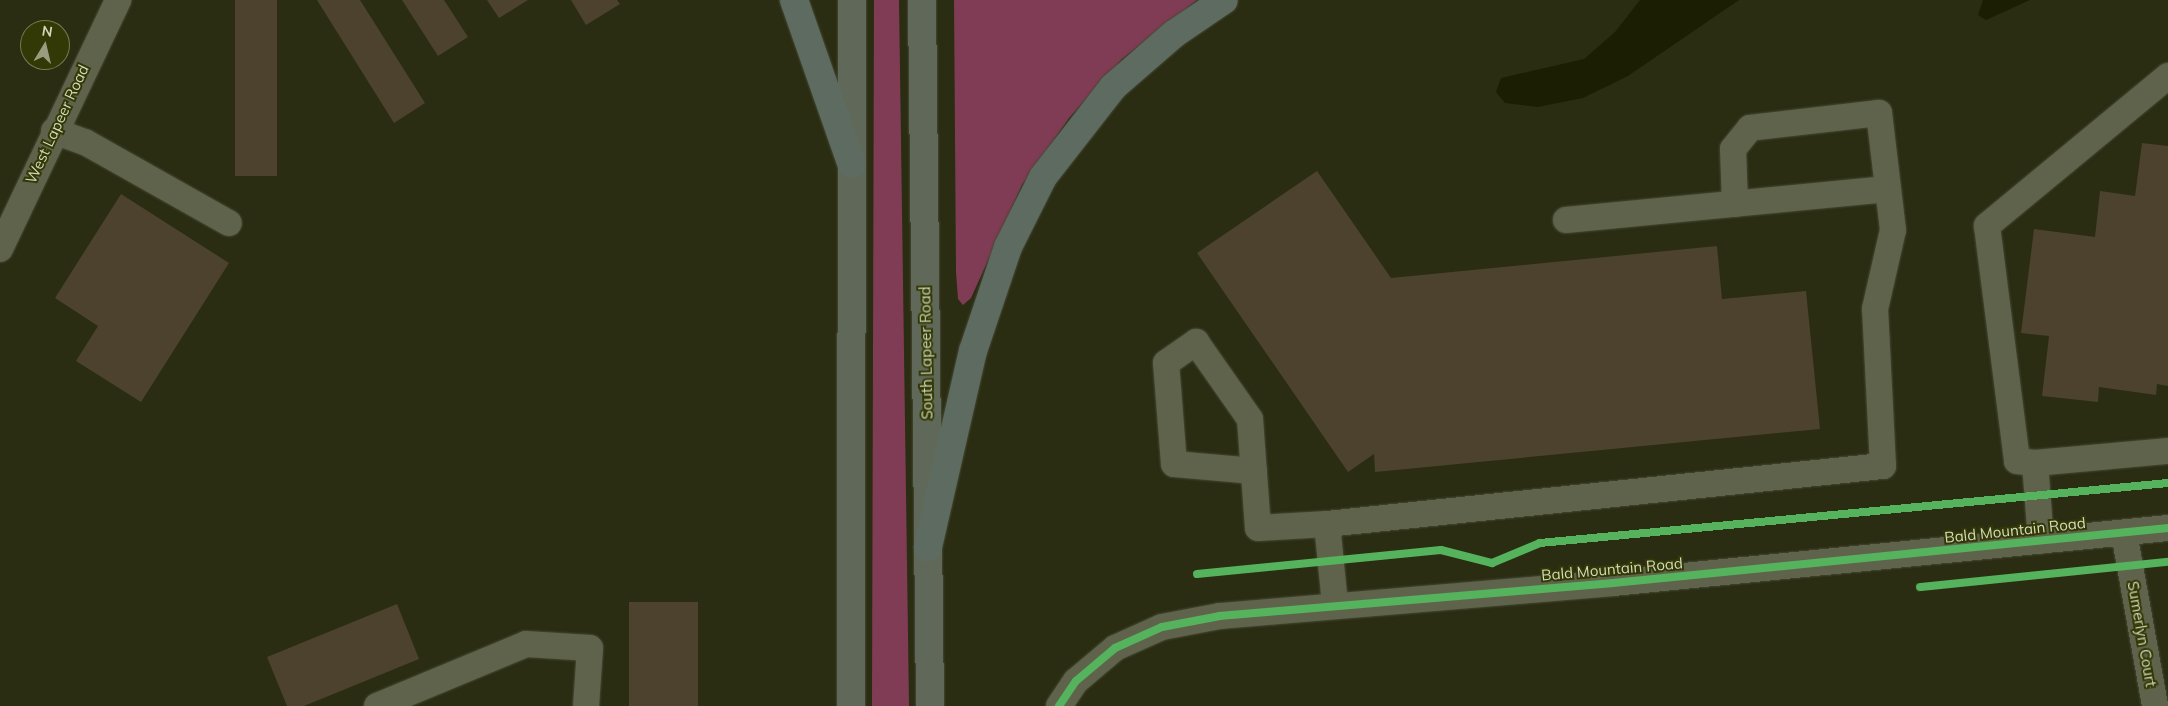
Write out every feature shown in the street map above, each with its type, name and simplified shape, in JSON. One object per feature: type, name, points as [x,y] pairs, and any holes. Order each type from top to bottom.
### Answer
[{"type":"highway","points":[[794,0],[851,163]]},
{"type":"highway","points":[[928,547],[973,351],[1008,247],[1042,177],[1113,87],[1174,34],[1224,0]]},
{"type":"main road","points":[[851,706],[852,0]]},
{"type":"main road","name":"South Lapeer Road","points":[[922,0],[930,706]]},
{"type":"street","name":"West Lapeer Road","points":[[0,249],[54,131],[118,0]]},
{"type":"street","points":[[2168,76],[1987,226],[2016,461],[2035,464],[2168,451]]},
{"type":"street","points":[[1254,472],[1174,464],[1166,363],[1196,342],[1250,419],[1254,472],[1258,528],[1327,524],[1882,466],[1875,309],[1893,230],[1879,114],[1780,122],[1750,128],[1737,140],[1732,161],[1735,204]]},
{"type":"street","points":[[54,131],[85,142],[229,223]]},
{"type":"street","points":[[1566,220],[1888,189]]},
{"type":"street","points":[[2035,464],[2042,541]]},
{"type":"street","points":[[1327,524],[1335,604]]},
{"type":"street","name":"Bald Mountain Road","points":[[1059,706],[1076,682],[1115,648],[1162,627],[1220,616],[1335,604],[1613,583],[2168,528]]},
{"type":"street","name":"Sumerlyn Court","points":[[2124,532],[2155,706]]},
{"type":"street","points":[[377,706],[526,644],[590,648],[586,706]]},
{"type":"shaded area","points":[[874,0],[899,0],[909,706],[872,706]]},
{"type":"shaded area","points":[[954,0],[1197,0],[1122,59],[1069,118],[1022,185],[971,298],[963,305],[958,299],[956,272]]},
{"type":"shaded area","points":[[1640,0],[1739,0],[1628,76],[1583,98],[1538,107],[1505,103],[1496,92],[1501,78],[1584,59],[1615,32]]},
{"type":"shaded area","points":[[1983,0],[2030,0],[1986,20],[1978,15]]},
{"type":"building","points":[[235,0],[277,0],[277,176],[235,176]]},
{"type":"building","points":[[317,0],[360,0],[425,103],[394,123]]},
{"type":"building","points":[[402,0],[444,0],[468,37],[438,56]]},
{"type":"building","points":[[487,0],[528,0],[499,18]]},
{"type":"building","points":[[571,0],[617,0],[620,4],[586,25]]},
{"type":"building","points":[[2142,143],[2168,146],[2168,386],[2157,384],[2156,395],[2099,387],[2098,402],[2042,396],[2049,336],[2021,333],[2034,229],[2095,237],[2100,191],[2135,196]]},
{"type":"building","points":[[1317,171],[1391,278],[1717,246],[1722,299],[1806,291],[1820,429],[1375,472],[1374,454],[1348,472],[1197,253]]},
{"type":"building","points":[[121,194],[229,263],[141,402],[76,361],[98,326],[55,298]]},
{"type":"building","points":[[629,602],[698,602],[698,706],[629,706]]},
{"type":"building","points":[[397,604],[419,659],[304,706],[287,706],[267,657]]},
{"type":"cycle path","points":[[1197,574],[1441,550],[1492,563],[1540,543],[2168,483]]},
{"type":"cycle path","points":[[1059,706],[1076,681],[1115,648],[1162,627],[1220,616],[1613,583],[2168,528]]},
{"type":"cycle path","points":[[1920,587],[2168,562]]}]
